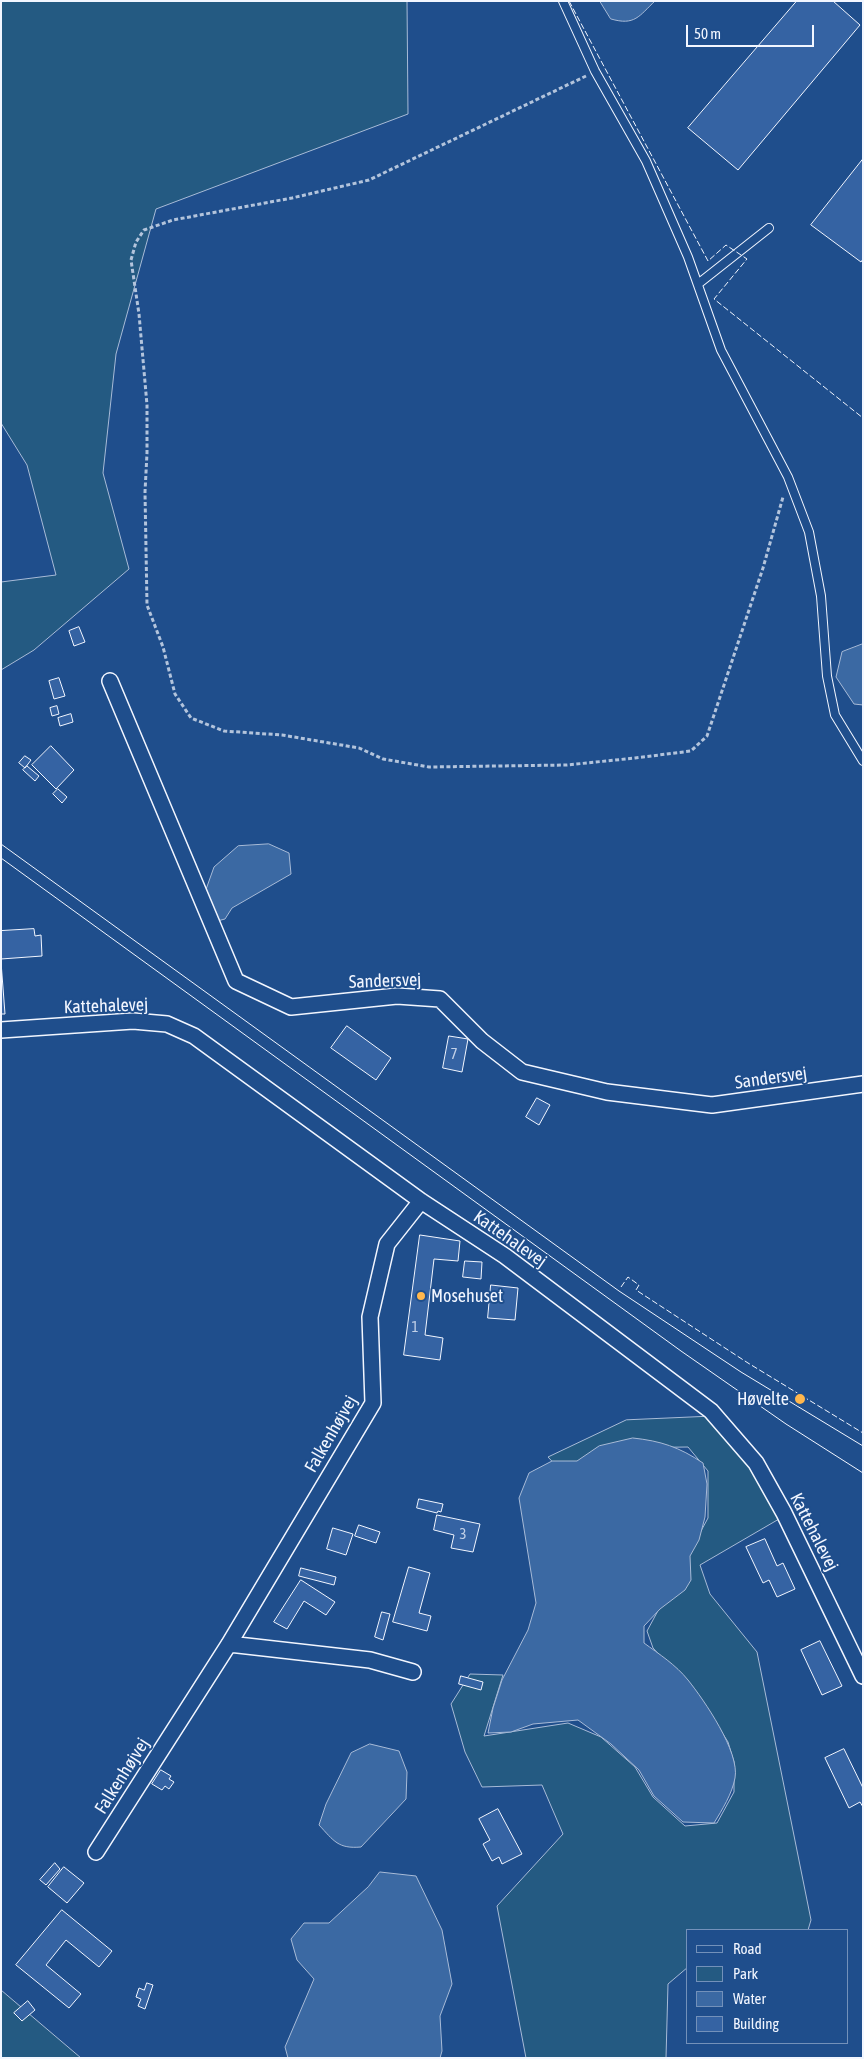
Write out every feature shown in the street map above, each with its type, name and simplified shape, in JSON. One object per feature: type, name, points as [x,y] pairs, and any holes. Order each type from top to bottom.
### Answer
[{"type":"street","name":"Sandersvej","points":[[110,681],[236,981],[292,1007],[397,996],[440,999],[482,1042],[522,1072],[607,1092],[712,1105],[863,1084]]},
{"type":"street","name":"Kattehalevej","points":[[1,1030],[133,1021],[167,1024],[194,1036],[421,1201],[505,1256],[711,1411],[756,1463],[780,1504],[863,1676]]},
{"type":"street","name":"Falkenhøjvej","points":[[96,1852],[228,1644],[373,1403],[370,1317],[387,1244],[421,1201]]},
{"type":"street","points":[[228,1644],[370,1660],[413,1672]]},
{"type":"lane","points":[[563,1],[595,71],[646,161],[668,207],[721,350],[788,477],[809,532],[821,596],[827,676],[835,715],[863,761]]},
{"type":"lane","points":[[698,284],[769,228]]},
{"type":"path","points":[[595,71],[369,180],[292,198],[173,220],[144,230],[136,242],[130,260],[139,314],[147,405],[148,453],[145,492],[147,605],[163,647],[175,694],[191,718],[224,731],[282,735],[349,746],[359,748],[383,759],[429,767],[567,765],[691,751],[707,736],[763,568],[788,477]]},
{"type":"green space","points":[[1,1],[407,1],[408,114],[156,209],[116,354],[103,473],[129,569],[34,650],[1,670],[1,582],[56,575],[27,465],[1,423]]},
{"type":"green space","points":[[721,1416],[779,1519],[700,1565],[710,1594],[757,1652],[811,1920],[808,1929],[686,1929],[686,1969],[668,1984],[666,2058],[526,2058],[497,1906],[563,1834],[542,1785],[482,1787],[465,1752],[451,1704],[470,1674],[503,1675],[484,1736],[568,1723],[601,1737],[635,1767],[653,1797],[685,1826],[717,1823],[734,1792],[734,1762],[728,1742],[701,1699],[653,1648],[647,1631],[708,1518],[708,1471],[688,1447],[601,1448],[563,1473],[548,1457],[626,1420]]},
{"type":"green space","points":[[1,1990],[81,2058],[1,2058]]},
{"type":"water","points":[[600,1],[655,1],[636,18],[619,21],[611,19]]},
{"type":"water","points":[[863,644],[863,705],[854,704],[836,677],[842,652]]},
{"type":"water","points":[[269,844],[289,853],[291,874],[232,908],[225,919],[217,921],[204,895],[214,867],[238,846]]},
{"type":"water","points":[[633,1438],[669,1446],[703,1463],[707,1484],[705,1517],[699,1540],[690,1556],[691,1580],[685,1590],[660,1609],[644,1626],[644,1643],[673,1665],[688,1680],[703,1700],[727,1741],[735,1767],[735,1778],[732,1790],[714,1823],[683,1822],[654,1796],[639,1770],[611,1744],[578,1720],[533,1724],[511,1732],[488,1733],[493,1708],[502,1680],[528,1630],[536,1603],[519,1498],[529,1473],[552,1461],[577,1461],[599,1446]]},
{"type":"water","points":[[370,1744],[399,1751],[407,1772],[406,1799],[361,1847],[347,1847],[333,1840],[319,1825],[326,1804],[351,1753]]},
{"type":"water","points":[[380,1872],[416,1876],[442,1930],[452,1984],[440,2016],[442,2051],[440,2058],[288,2058],[285,2047],[314,1979],[297,1960],[291,1939],[304,1923],[329,1923],[368,1887]]},
{"type":"building","points":[[797,1],[833,1],[860,25],[738,170],[688,128]]},
{"type":"building","points":[[863,159],[863,259],[861,262],[811,225]]},
{"type":"building","points":[[79,627],[85,642],[74,646],[69,631]]},
{"type":"building","points":[[59,678],[65,696],[54,699],[49,681]]},
{"type":"building","points":[[57,706],[59,714],[52,716],[50,708]]},
{"type":"building","points":[[71,714],[73,722],[60,726],[58,718]]},
{"type":"building","points":[[51,746],[74,770],[56,789],[32,765]]},
{"type":"building","points":[[25,756],[31,760],[25,768],[19,763]]},
{"type":"building","points":[[27,766],[39,776],[35,781],[23,770]]},
{"type":"building","points":[[58,789],[67,797],[62,803],[53,794]]},
{"type":"building","points":[[34,929],[35,936],[41,935],[42,956],[1,959],[1,931]]},
{"type":"building","points":[[1,962],[5,1014],[1,1014]]},
{"type":"building","points":[[347,1026],[391,1058],[376,1080],[331,1048]]},
{"type":"building","points":[[449,1036],[468,1039],[462,1072],[443,1068]]},
{"type":"building","points":[[537,1098],[550,1105],[539,1125],[526,1117]]},
{"type":"building","name":"Mosehuset","points":[[420,1235],[460,1241],[458,1261],[434,1259],[425,1335],[443,1338],[440,1360],[404,1355]]},
{"type":"building","points":[[465,1261],[482,1262],[481,1279],[463,1277]]},
{"type":"building","points":[[491,1285],[518,1288],[515,1320],[488,1318]]},
{"type":"building","points":[[419,1499],[443,1504],[441,1512],[438,1511],[437,1513],[417,1508]]},
{"type":"building","points":[[437,1515],[480,1524],[473,1552],[451,1548],[454,1535],[434,1530]]},
{"type":"building","points":[[359,1525],[380,1532],[376,1543],[355,1536]]},
{"type":"building","points":[[333,1528],[353,1534],[346,1555],[327,1549]]},
{"type":"building","points":[[765,1539],[777,1566],[783,1563],[795,1589],[777,1597],[769,1580],[763,1583],[746,1547]]},
{"type":"building","points":[[409,1567],[430,1573],[419,1613],[431,1616],[427,1631],[393,1622]]},
{"type":"building","points":[[301,1568],[336,1577],[334,1585],[299,1576]]},
{"type":"building","points":[[301,1580],[335,1602],[326,1615],[304,1601],[287,1629],[274,1622]]},
{"type":"building","points":[[382,1612],[390,1614],[383,1640],[375,1637]]},
{"type":"building","points":[[820,1641],[842,1686],[822,1695],[801,1650]]},
{"type":"building","points":[[461,1676],[483,1682],[481,1690],[459,1684]]},
{"type":"building","points":[[844,1749],[863,1788],[863,1807],[860,1802],[849,1808],[825,1758]]},
{"type":"building","points":[[161,1770],[171,1776],[169,1779],[174,1782],[169,1789],[165,1786],[162,1790],[152,1784]]},
{"type":"building","points":[[498,1809],[522,1854],[502,1864],[499,1857],[492,1861],[483,1844],[490,1840],[479,1819]]},
{"type":"building","points":[[55,1863],[60,1869],[46,1885],[40,1880]]},
{"type":"building","points":[[64,1867],[84,1883],[67,1903],[48,1887]]},
{"type":"building","points":[[62,1910],[112,1951],[99,1967],[66,1940],[46,1965],[81,1994],[69,2008],[16,1965]]},
{"type":"building","points":[[147,1983],[153,1985],[145,2009],[138,2006],[141,1999],[136,1997],[139,1988],[144,1990]]},
{"type":"building","points":[[28,2001],[35,2010],[22,2021],[14,2013]]},
{"type":"tram line","points":[[1,844],[619,1291],[741,1372],[863,1446]]},
{"type":"tram line","points":[[1,858],[681,1351],[786,1424],[863,1473]]},
{"type":"fence","points":[[569,1],[708,261],[726,245],[747,259],[714,299],[863,418]]},
{"type":"fence","points":[[621,1287],[628,1277],[639,1285],[636,1290],[748,1363],[863,1433]]},
{"type":"place","name":"Mosehuset","points":[[421,1296]]},
{"type":"place","name":"Høvelte","points":[[800,1399]]}]
